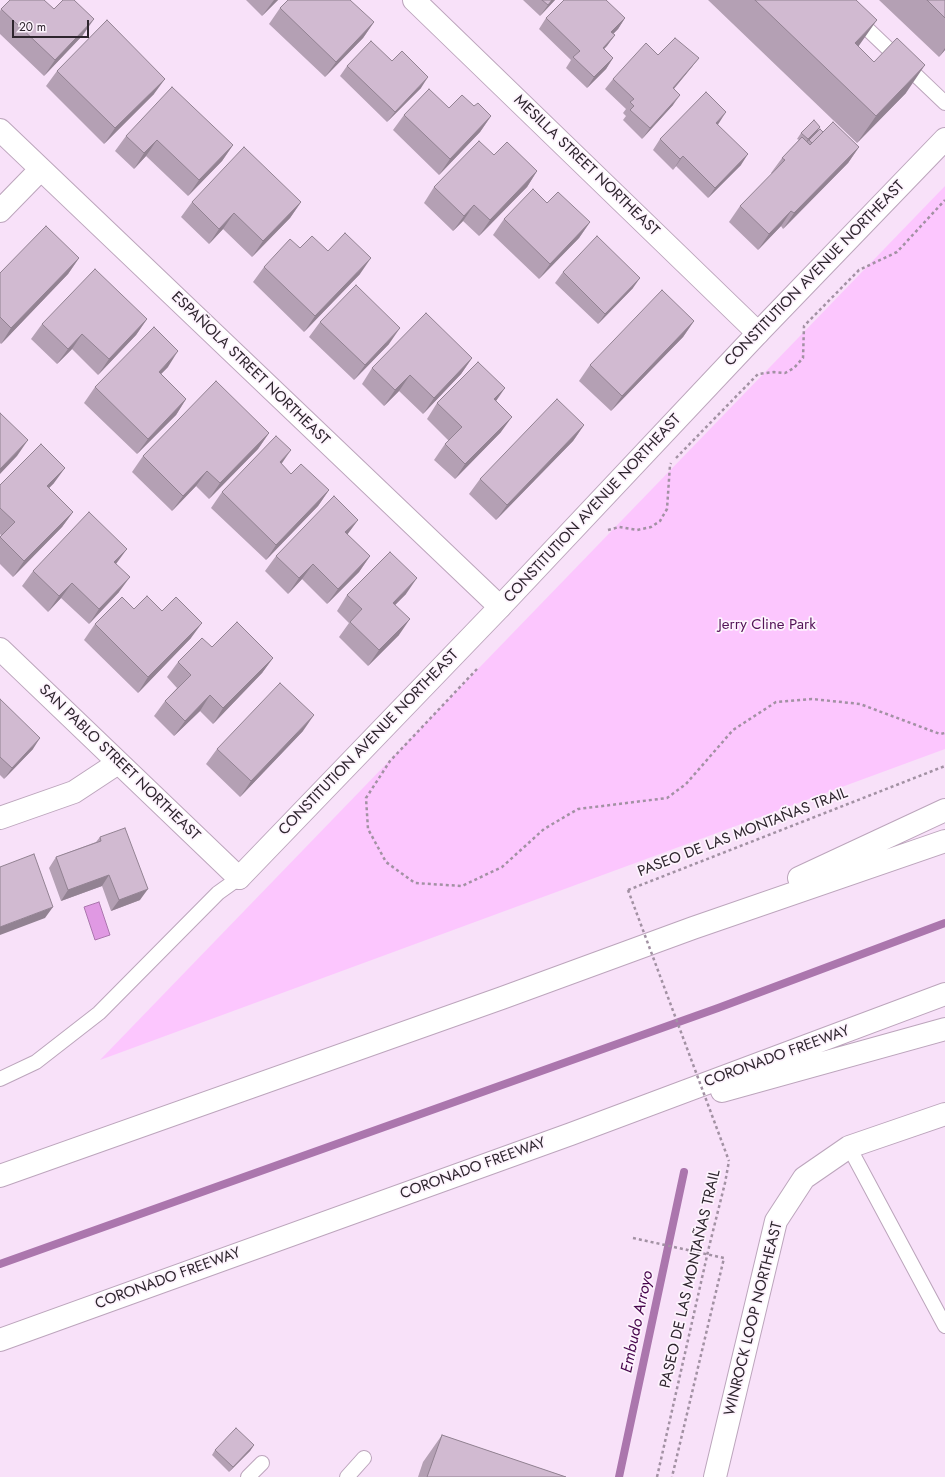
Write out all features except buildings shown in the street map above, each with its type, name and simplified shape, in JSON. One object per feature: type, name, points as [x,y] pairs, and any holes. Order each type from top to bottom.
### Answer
[{"type":"main road","name":"MESILLA STREET NORTHEAST","points":[[414,0],[758,333]]},
{"type":"main road","name":"ESPAÑOLA STREET NORTHEAST","points":[[0,130],[40,170],[500,607]]},
{"type":"main road","name":"CONSTITUTION AVENUE NORTHEAST","points":[[239,878],[500,607],[758,333],[945,139]]},
{"type":"main road","points":[[0,211],[40,170]]},
{"type":"main road","name":"SAN PABLO STREET NORTHEAST","points":[[0,649],[239,878]]},
{"type":"main road","points":[[0,818],[74,792],[118,763]]},
{"type":"main road","points":[[692,928],[945,810]]},
{"type":"main road","points":[[0,1176],[495,1001],[692,928],[945,841]]},
{"type":"main road","name":"CORONADO FREEWAY","points":[[0,1340],[571,1134],[945,994]]},
{"type":"main road","points":[[571,1134],[945,1028]]},
{"type":"main road","name":"WINROCK LOOP NORTHEAST","points":[[715,1477],[776,1220],[804,1178],[849,1147],[945,1114]]},
{"type":"lane","points":[[837,0],[945,103]]},
{"type":"lane","points":[[0,1079],[36,1062],[99,1013],[218,893],[239,878]]},
{"type":"lane","points":[[849,1147],[945,1326]]},
{"type":"lane","points":[[347,1477],[364,1458]]},
{"type":"lane","points":[[248,1477],[262,1463]]},
{"type":"path","points":[[603,535],[609,529],[619,527],[638,530],[651,527],[660,520],[667,508],[670,465],[758,374],[774,372],[785,373],[794,368],[803,358],[804,326],[859,270],[897,252],[945,200]]},
{"type":"path","points":[[478,668],[390,761],[366,798],[368,829],[386,862],[415,883],[462,886],[502,867],[544,829],[578,809],[667,798],[686,784],[734,730],[776,702],[812,699],[860,704],[940,734],[945,733]]},
{"type":"path","name":"PASEO DE LAS MONTAÑAS TRAIL","points":[[657,1477],[709,1247],[726,1183],[729,1161],[628,890],[945,766]]},
{"type":"path","points":[[633,1238],[724,1258],[672,1477]]},
{"type":"green space","name":"Jerry Cline Park","points":[[945,186],[945,749],[100,1060]]},
{"type":"shaded area","points":[[99,902],[110,935],[95,940],[84,907]]},
{"type":"waterway","points":[[0,1264],[718,1008],[945,923]]},
{"type":"waterway","name":"Embudo Arroyo","points":[[619,1477],[684,1172]]}]
